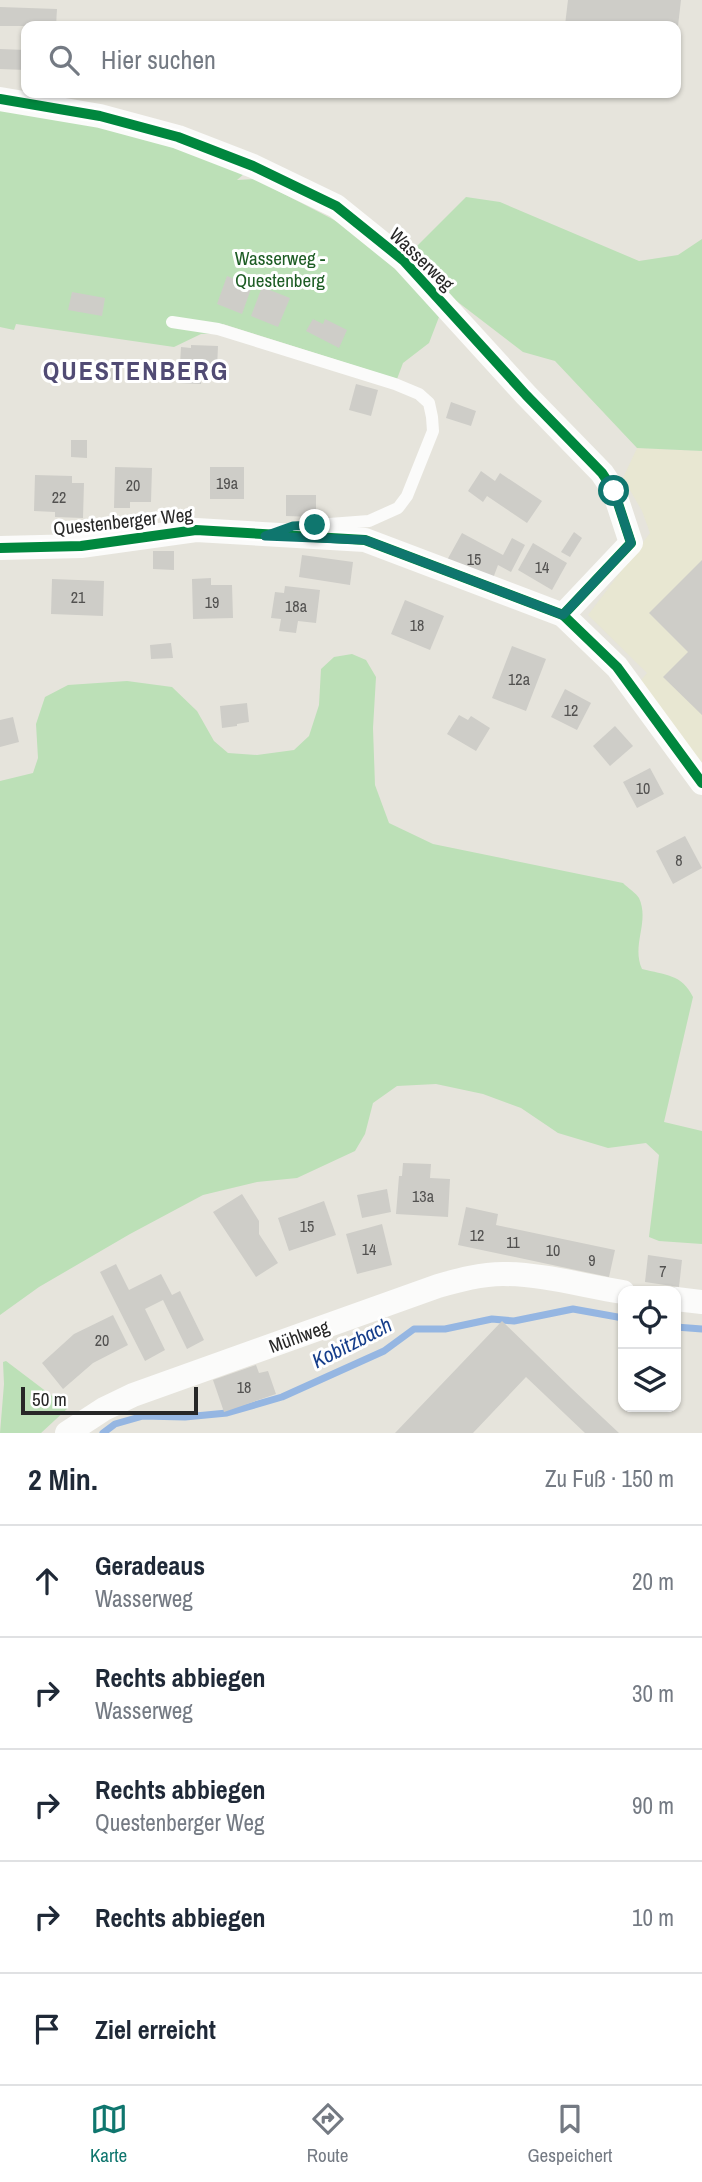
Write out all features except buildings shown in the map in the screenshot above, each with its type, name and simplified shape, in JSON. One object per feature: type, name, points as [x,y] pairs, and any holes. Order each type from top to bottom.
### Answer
[{"type":"street","name":"Wasserweg","points":[[0,99],[113,120],[178,137],[253,166],[336,206],[403,260],[526,395],[602,473],[614,491],[631,543],[563,615]]},
{"type":"street","name":"Questenberger Weg","points":[[0,548],[81,546],[196,530],[365,540],[563,615],[617,667],[702,783]]},
{"type":"street","name":"Mühlweg","points":[[67,1433],[104,1409],[133,1395],[438,1286],[474,1277],[502,1274],[526,1275],[618,1291]]},
{"type":"street","points":[[681,1300],[702,1302]]},
{"type":"lane","points":[[172,322],[218,329],[395,384],[419,394],[429,403],[433,431],[407,496],[398,509],[369,521],[293,526],[265,536]]},
{"type":"shaded area","points":[[637,448],[702,451],[702,765],[638,684],[647,673],[588,615],[650,533],[642,511],[623,478]]},
{"type":"green space","name":"Wasserweg - Questenberg","points":[[0,99],[253,166],[237,180],[255,179],[340,223],[399,272],[439,317],[429,343],[403,363],[397,379],[223,324],[220,333],[201,334],[174,347],[16,324],[14,330],[0,327]]},
{"type":"green space","points":[[466,197],[500,202],[639,261],[678,255],[702,239],[702,451],[637,448],[555,361],[523,352],[403,260]]},
{"type":"green space","points":[[352,654],[366,660],[376,677],[373,728],[375,785],[389,823],[433,844],[623,883],[639,898],[643,916],[638,951],[642,969],[678,980],[689,989],[693,997],[664,1122],[702,1131],[702,1244],[659,1241],[649,1237],[659,1155],[646,1143],[608,1148],[558,1133],[521,1108],[483,1094],[436,1084],[397,1086],[373,1103],[365,1134],[355,1151],[297,1178],[257,1182],[203,1195],[39,1287],[0,1315],[0,781],[33,773],[38,758],[36,724],[45,697],[68,685],[127,681],[172,687],[197,711],[214,741],[228,753],[257,755],[294,750],[309,736],[319,705],[321,669],[334,657]]},
{"type":"green space","points":[[6,1361],[68,1408],[41,1433],[0,1433],[3,1362]]},
{"type":"waterway","name":"Kobitzbach","points":[[103,1433],[115,1424],[143,1416],[185,1417],[227,1413],[282,1397],[384,1351],[414,1329],[445,1329],[492,1319],[514,1321],[573,1309],[618,1317]]},
{"type":"waterway","name":"Kobitzbach","points":[[681,1327],[702,1329]]},
{"type":"cycle path","points":[[0,99],[100,116],[178,137],[253,166],[336,206],[403,260],[526,395],[602,473],[614,491],[631,543],[563,615]]},
{"type":"cycle path","points":[[0,548],[81,546],[196,530],[365,540],[563,615],[617,667],[702,783]]},
{"type":"district","name":"QUESTENBERG","points":[[136,371]]},
{"type":"route","points":[[315,525],[293,526],[265,536],[365,540],[563,615],[631,543],[614,491]]}]
